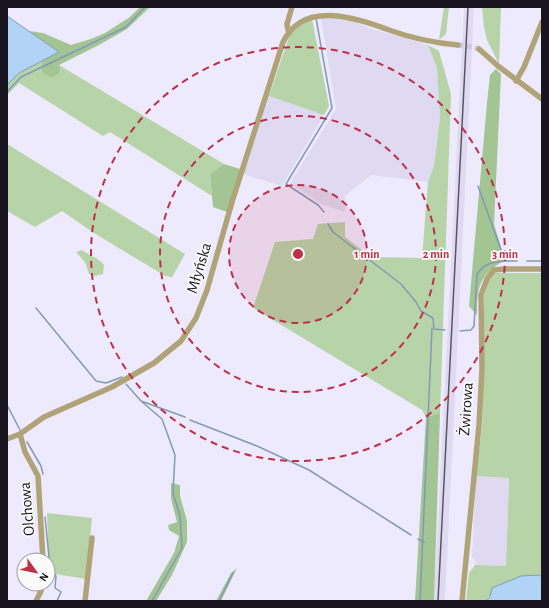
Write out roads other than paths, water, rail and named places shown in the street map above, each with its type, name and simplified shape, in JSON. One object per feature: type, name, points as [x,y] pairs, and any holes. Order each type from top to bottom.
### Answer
[{"type":"street","name":"Młyńska","points":[[7,439],[20,434],[44,417],[112,387],[130,377],[154,363],[181,341],[196,318],[207,290],[232,202],[288,30],[287,24],[292,7]]},
{"type":"street","points":[[328,9],[339,11],[404,35],[458,45]]},
{"type":"street","points":[[288,30],[294,21],[302,15]]},
{"type":"street","points":[[516,81],[524,67],[542,22]]},
{"type":"street","points":[[479,50],[516,81],[542,99]]},
{"type":"street","name":"Żwirowa","points":[[462,601],[479,425],[482,369],[481,295],[487,279],[494,270],[542,269]]},
{"type":"street","name":"Olchowa","points":[[20,434],[25,452],[38,476],[43,552]]},
{"type":"street","points":[[85,601],[92,538]]},
{"type":"street","points":[[36,601],[40,592]]},
{"type":"water","points":[[7,16],[59,52],[19,73],[7,85]]},
{"type":"water","points":[[539,575],[542,577],[542,601],[486,601],[490,597],[492,588],[521,576]]},
{"type":"waterway","points":[[7,92],[21,77],[126,27],[145,7]]},
{"type":"waterway","points":[[316,18],[332,108],[286,184],[318,205],[324,212]]},
{"type":"waterway","points":[[460,331],[471,330],[474,326],[477,274],[483,267],[491,263],[505,261],[478,186]]},
{"type":"waterway","points":[[328,224],[333,232],[401,284],[416,302],[421,311],[433,318],[434,329],[445,330]]},
{"type":"waterway","points":[[505,261],[517,261]]},
{"type":"waterway","points":[[527,261],[542,261]]},
{"type":"waterway","points":[[36,308],[96,381],[106,383],[122,377]]},
{"type":"waterway","points":[[420,601],[432,328]]},
{"type":"waterway","points":[[126,384],[141,401],[185,417]]},
{"type":"waterway","points":[[141,401],[162,419],[175,455],[173,493],[180,516],[182,548],[152,601]]},
{"type":"waterway","points":[[7,405],[20,430]]},
{"type":"waterway","points":[[190,420],[257,446],[309,470],[411,535]]},
{"type":"waterway","points":[[27,442],[41,466],[43,474]]},
{"type":"waterway","points":[[45,517],[49,569],[56,576],[55,588],[61,592],[57,601]]},
{"type":"waterway","points":[[418,539],[424,542]]},
{"type":"waterway","points":[[219,601],[233,573]]},
{"type":"tunnel","points":[[458,45],[479,49]]},
{"type":"railway","points":[[438,601],[468,7]]}]
